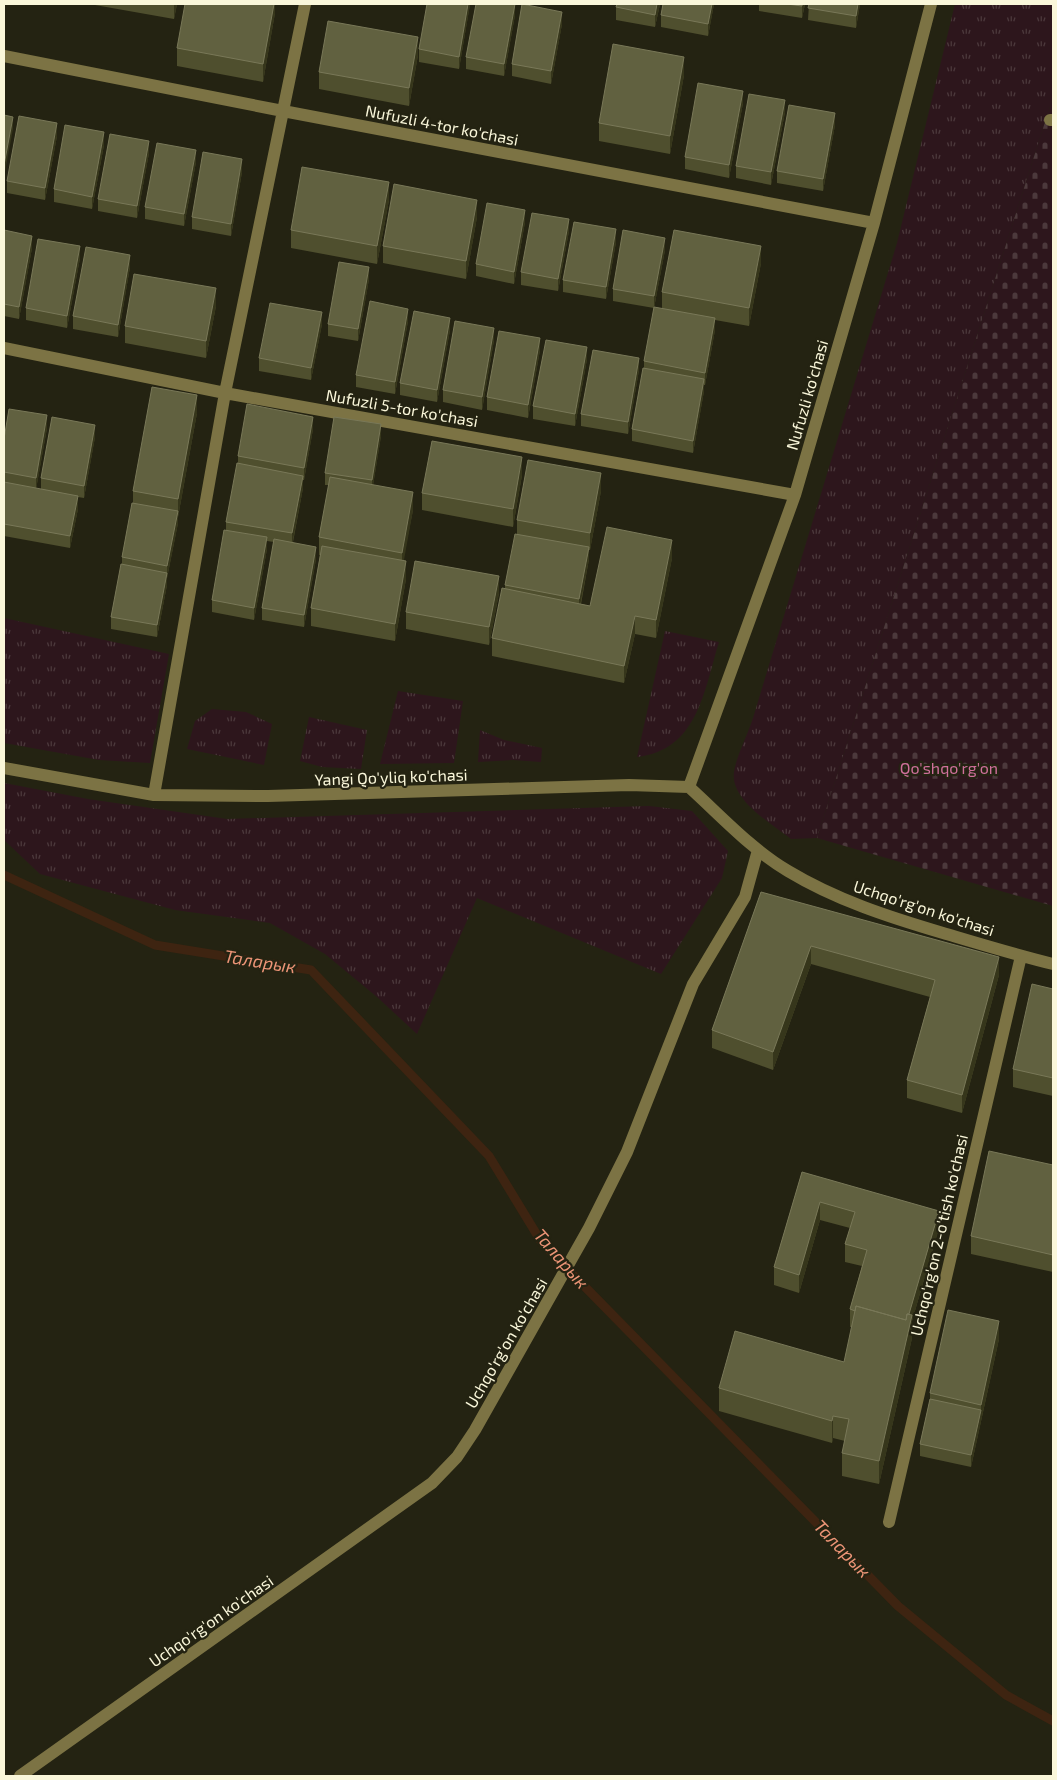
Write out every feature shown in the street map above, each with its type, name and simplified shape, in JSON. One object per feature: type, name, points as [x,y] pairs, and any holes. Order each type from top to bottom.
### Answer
[{"type":"street","points":[[154,795],[225,393],[305,4]]},
{"type":"street","name":"Nufuzli ko'chasi","points":[[689,787],[795,495],[874,222],[931,4]]},
{"type":"street","name":"Nufuzli 4-tor ko'chasi","points":[[4,56],[283,111],[874,222]]},
{"type":"street","name":"Nufuzli 5-tor ko'chasi","points":[[4,348],[225,393],[795,495]]},
{"type":"street","name":"Yangi Qo'yliq ko'chasi","points":[[4,768],[154,795],[268,796],[629,785],[689,787]]},
{"type":"street","points":[[689,787],[758,850]]},
{"type":"street","name":"Uchqo'rg'on ko'chasi","points":[[20,1776],[432,1483],[445,1471],[467,1444],[589,1228],[627,1152],[693,984],[745,897],[758,850],[786,870],[850,903],[882,915],[1053,964]]},
{"type":"street","name":"Uchqo'rg'on 2-o'tish ko'chasi","points":[[889,1522],[1021,956]]},
{"type":"green space","points":[[955,4],[1053,4],[1053,97],[817,838],[791,839],[745,802],[735,782],[734,772],[753,718],[897,243]]},
{"type":"green space","name":"Qo'shqo'rg'on","points":[[1053,97],[1053,906],[817,838]]},
{"type":"green space","points":[[4,618],[169,654],[150,763],[99,760],[4,743]]},
{"type":"green space","points":[[665,631],[719,642],[703,698],[686,730],[673,743],[657,752],[637,757]]},
{"type":"green space","points":[[398,691],[463,701],[454,763],[380,764]]},
{"type":"green space","points":[[212,709],[246,712],[272,724],[264,765],[187,749],[195,721]]},
{"type":"green space","points":[[309,717],[367,730],[361,769],[322,767],[300,761]]},
{"type":"green space","points":[[480,730],[504,740],[542,748],[541,762],[513,760],[478,762]]},
{"type":"green space","points":[[4,783],[88,799],[227,819],[649,806],[692,811],[728,851],[722,878],[661,974],[477,898],[417,1034],[377,997],[325,954],[270,923],[175,910],[40,874],[4,840]]},
{"type":"building","points":[[185,4],[274,4],[263,64],[177,48]]},
{"type":"building","points":[[427,4],[468,4],[459,57],[419,49]]},
{"type":"building","points":[[476,4],[515,4],[504,64],[466,57]]},
{"type":"building","points":[[522,4],[562,12],[551,71],[512,64]]},
{"type":"building","points":[[617,4],[657,4],[655,15],[616,7]]},
{"type":"building","points":[[663,4],[712,4],[708,24],[661,15]]},
{"type":"building","points":[[809,4],[858,4],[856,16],[808,8]]},
{"type":"building","points":[[328,21],[418,37],[409,88],[319,72]]},
{"type":"building","points":[[613,44],[684,57],[670,136],[599,123]]},
{"type":"building","points":[[698,83],[743,91],[729,165],[685,157]]},
{"type":"building","points":[[749,94],[785,100],[771,172],[736,166]]},
{"type":"building","points":[[789,105],[835,113],[823,179],[777,171]]},
{"type":"building","points":[[4,115],[13,117],[4,165]]},
{"type":"building","points":[[19,116],[57,123],[45,188],[7,181]]},
{"type":"building","points":[[65,125],[104,132],[92,197],[54,189]]},
{"type":"building","points":[[110,134],[149,141],[137,206],[98,199]]},
{"type":"building","points":[[157,143],[196,150],[184,214],[145,207]]},
{"type":"building","points":[[203,152],[242,159],[231,224],[192,217]]},
{"type":"building","points":[[302,167],[389,182],[377,246],[291,230]]},
{"type":"building","points":[[394,184],[477,200],[466,261],[383,246]]},
{"type":"building","points":[[487,203],[525,210],[514,272],[476,264]]},
{"type":"building","points":[[532,213],[569,219],[558,279],[521,272]]},
{"type":"building","points":[[574,222],[616,229],[606,287],[563,280]]},
{"type":"building","points":[[4,230],[32,236],[19,307],[4,304]]},
{"type":"building","points":[[623,230],[665,238],[654,296],[613,289]]},
{"type":"building","points":[[674,230],[761,246],[749,308],[662,292]]},
{"type":"building","points":[[38,239],[80,246],[67,316],[26,308]]},
{"type":"building","points":[[86,247],[130,255],[118,325],[73,316]]},
{"type":"building","points":[[339,262],[369,267],[358,329],[328,324]]},
{"type":"building","points":[[134,274],[216,288],[206,341],[125,326]]},
{"type":"building","points":[[370,301],[408,309],[395,382],[356,375]]},
{"type":"building","points":[[270,303],[322,312],[311,368],[259,358]]},
{"type":"building","points":[[654,307],[715,318],[705,373],[644,361]]},
{"type":"building","points":[[414,311],[450,318],[437,390],[400,383]]},
{"type":"building","points":[[455,321],[494,328],[482,397],[443,390]]},
{"type":"building","points":[[499,331],[540,338],[528,405],[487,397]]},
{"type":"building","points":[[546,340],[587,347],[575,414],[533,406]]},
{"type":"building","points":[[593,350],[639,358],[628,422],[581,414]]},
{"type":"building","points":[[643,368],[704,379],[693,441],[632,429]]},
{"type":"building","points":[[152,387],[197,395],[178,499],[133,491]]},
{"type":"building","points":[[247,404],[313,417],[304,468],[238,456]]},
{"type":"building","points":[[9,409],[47,415],[36,478],[4,472],[4,439]]},
{"type":"building","points":[[52,417],[95,425],[84,486],[41,478]]},
{"type":"building","points":[[334,417],[381,424],[372,480],[325,473]]},
{"type":"building","points":[[432,441],[522,457],[513,509],[422,493]]},
{"type":"building","points":[[528,460],[601,473],[590,533],[517,520]]},
{"type":"building","points":[[237,463],[303,476],[292,533],[226,522]]},
{"type":"building","points":[[330,477],[413,492],[402,553],[319,537]]},
{"type":"building","points":[[4,482],[78,496],[70,536],[4,524]]},
{"type":"building","points":[[132,503],[178,511],[167,566],[122,557]]},
{"type":"building","points":[[607,527],[672,540],[656,620],[635,616],[624,666],[492,638],[502,588],[590,606]]},
{"type":"building","points":[[224,530],[267,537],[254,608],[212,600]]},
{"type":"building","points":[[515,534],[589,547],[579,599],[505,585]]},
{"type":"building","points":[[274,539],[316,547],[304,615],[262,608]]},
{"type":"building","points":[[322,546],[406,561],[395,624],[311,608]]},
{"type":"building","points":[[415,561],[499,576],[489,627],[406,612]]},
{"type":"building","points":[[121,564],[167,573],[157,625],[111,617]]},
{"type":"building","points":[[761,892],[999,957],[962,1095],[907,1080],[935,980],[811,946],[773,1052],[712,1030]]},
{"type":"building","points":[[1032,984],[1053,989],[1053,1078],[1013,1069]]},
{"type":"building","points":[[989,1151],[1053,1165],[1053,1255],[971,1236]]},
{"type":"building","points":[[802,1172],[939,1211],[906,1320],[856,1306],[855,1311],[850,1309],[867,1250],[845,1244],[855,1212],[820,1202],[799,1275],[774,1267]]},
{"type":"building","points":[[856,1306],[906,1320],[907,1314],[912,1315],[879,1461],[842,1453],[849,1419],[833,1416],[832,1421],[719,1388],[735,1331],[844,1362]]},
{"type":"building","points":[[948,1310],[999,1321],[981,1405],[930,1393]]},
{"type":"building","points":[[930,1399],[981,1410],[971,1455],[920,1444]]},
{"type":"waterway","name":"Таларык","points":[[4,875],[155,945],[311,970],[489,1156],[542,1243],[898,1606],[1006,1695],[1053,1721]]}]
